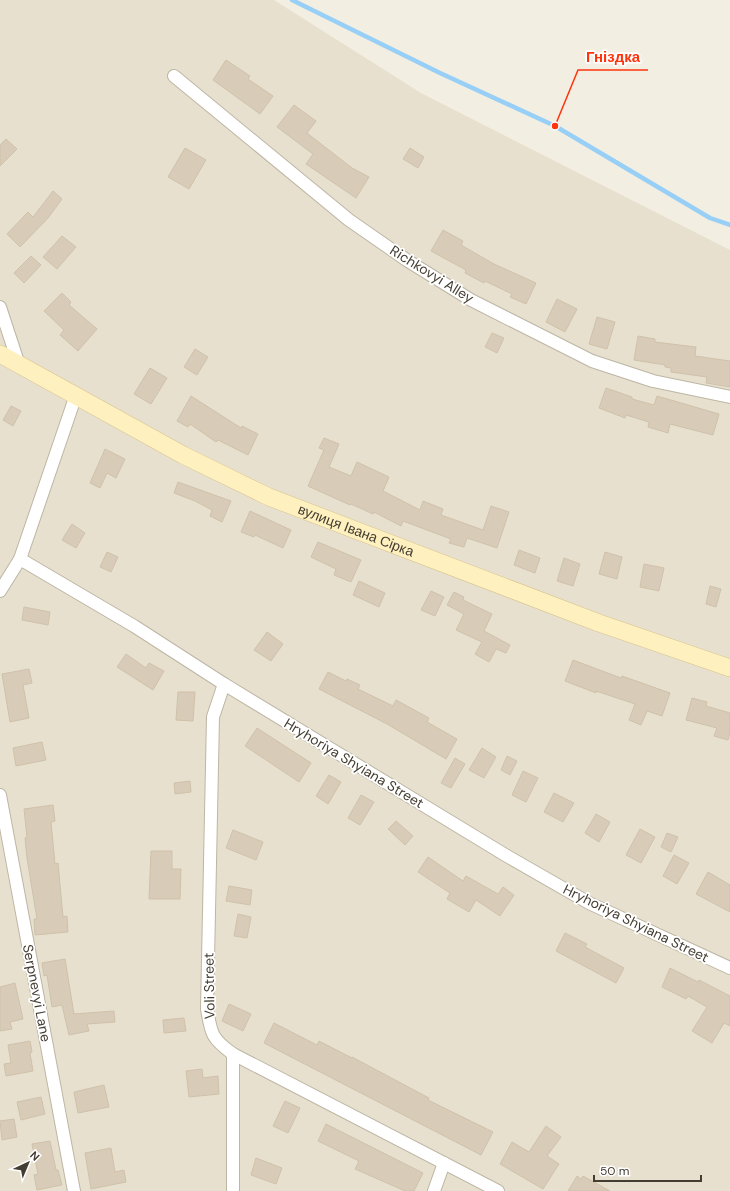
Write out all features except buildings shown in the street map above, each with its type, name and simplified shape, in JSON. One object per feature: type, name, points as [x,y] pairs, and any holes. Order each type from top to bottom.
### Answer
[{"type":"street","name":"Richkovyi Alley","points":[[174,76],[349,220],[408,261],[471,300],[592,361],[653,381],[730,397]]},
{"type":"street","points":[[0,307],[19,364]]},
{"type":"street","name":"вулиця Івана Сірка","points":[[0,354],[183,455],[269,497],[592,620],[730,668]]},
{"type":"street","points":[[0,590],[20,559],[76,395]]},
{"type":"street","name":"Hryhoriya Shyiana Street","points":[[20,559],[134,626],[224,684],[507,856],[589,903],[730,968]]},
{"type":"street","name":"Voli Street","points":[[224,684],[213,717],[207,1009],[210,1032],[219,1044],[233,1054],[498,1191]]},
{"type":"street","name":"Serpnevyi Lane","points":[[0,795],[74,1191]]},
{"type":"street","points":[[233,1054],[233,1191]]},
{"type":"street","points":[[434,1191],[444,1163]]},
{"type":"shaded area","points":[[0,0],[274,0],[421,93],[730,250],[730,1191],[0,1191]]},
{"type":"waterway","points":[[292,0],[440,73],[555,126],[710,218],[730,225]]},
{"type":"place","name":"Гніздка","points":[[555,126]]}]
